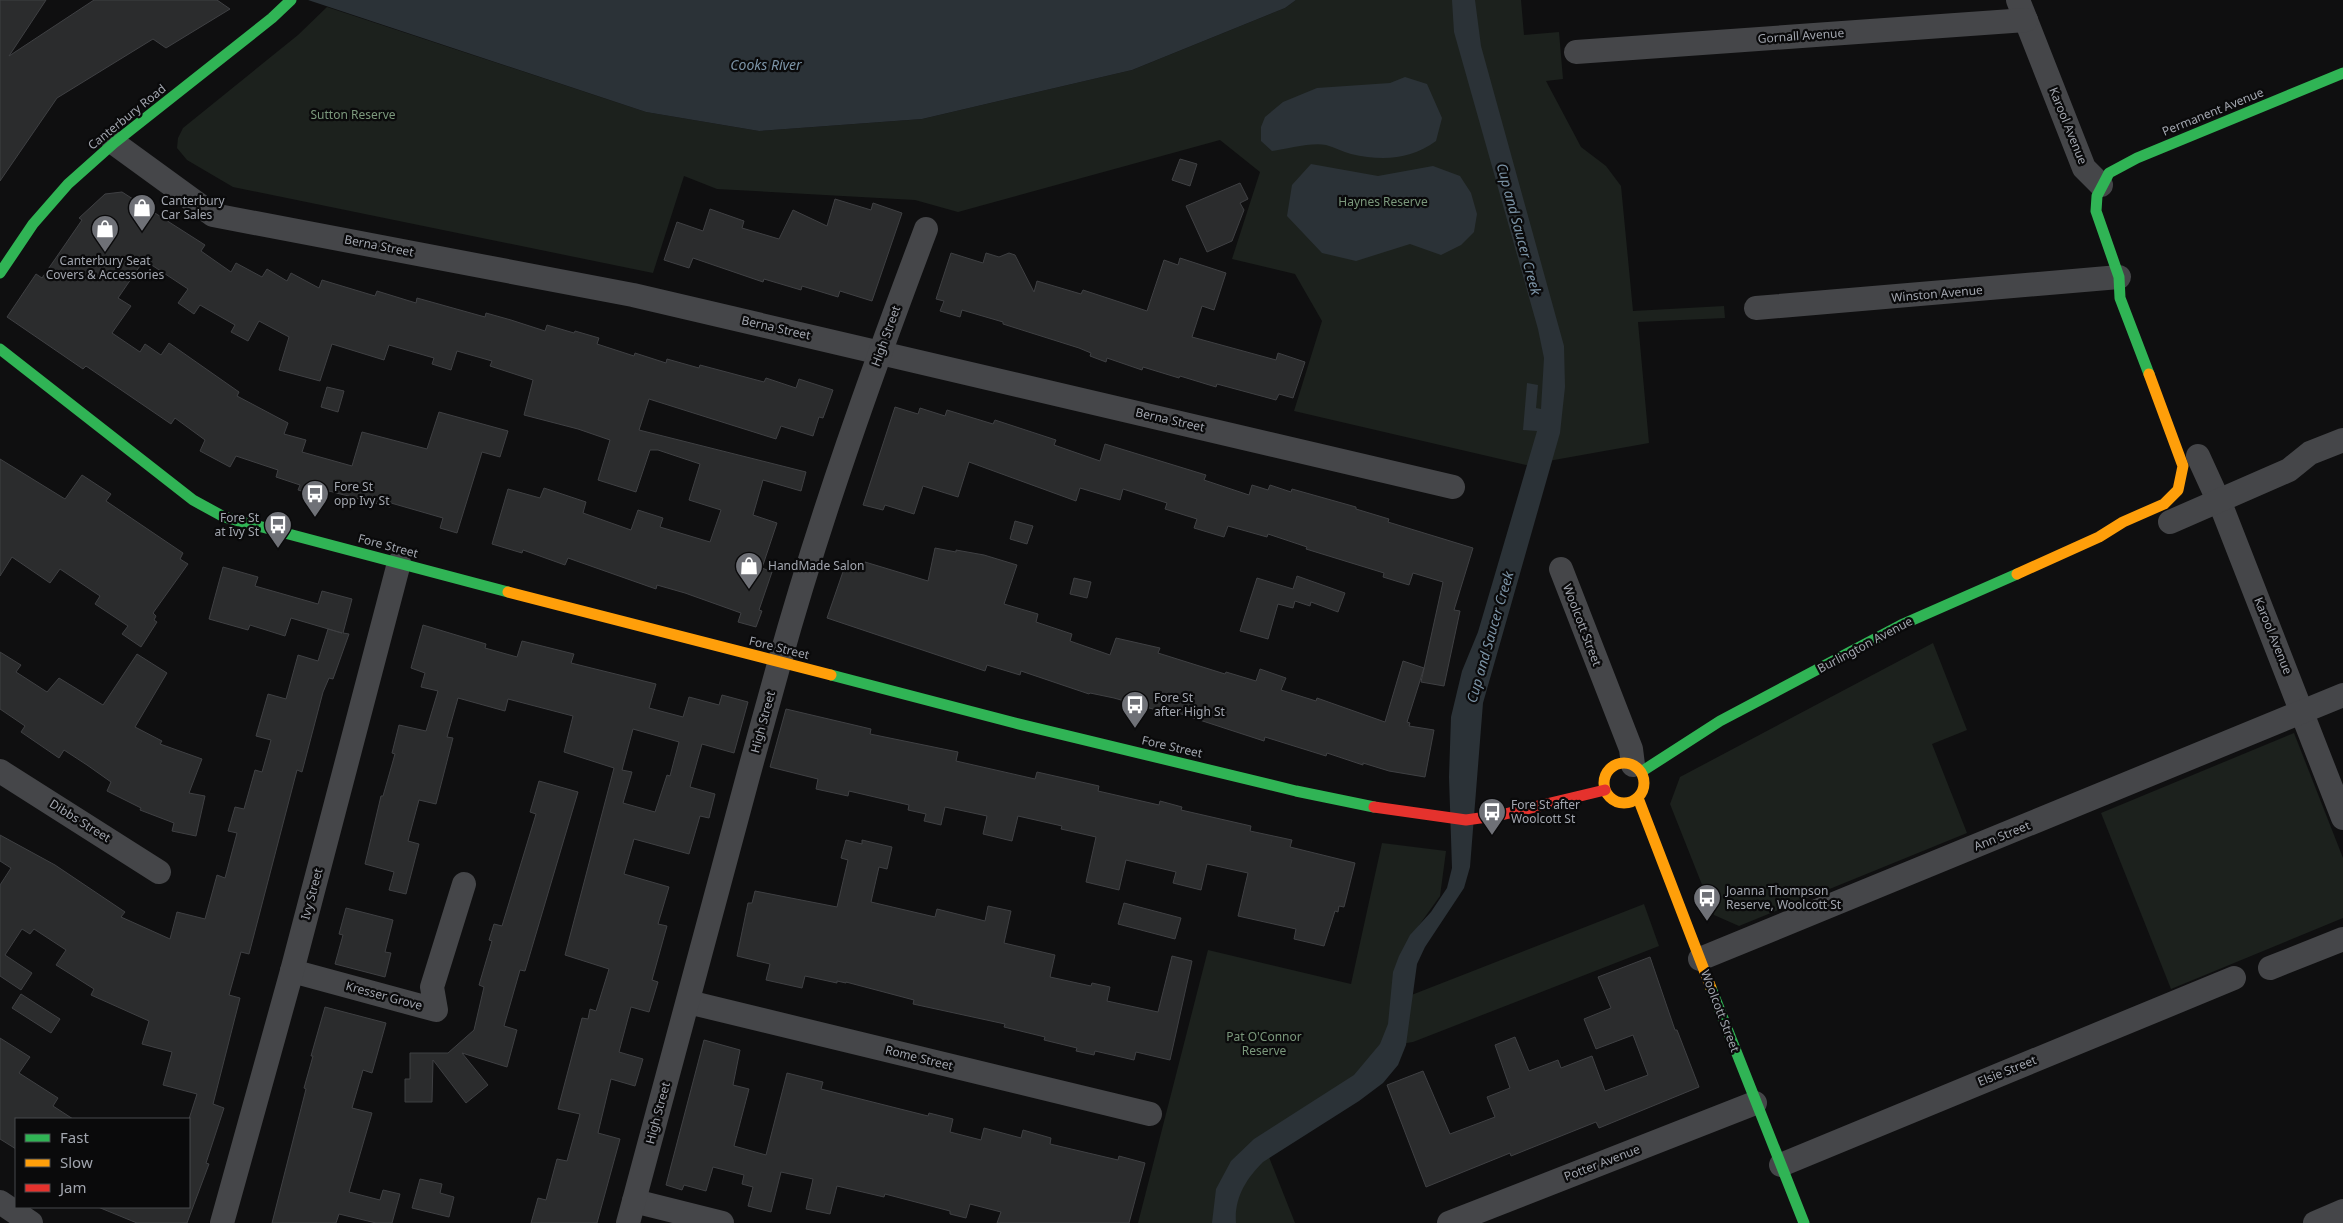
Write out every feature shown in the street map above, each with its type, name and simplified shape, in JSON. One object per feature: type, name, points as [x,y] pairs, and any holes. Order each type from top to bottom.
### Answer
[{"type":"main road","name":"Canterbury Road","points":[[0,273],[50,203],[68,184],[114,143],[264,24],[291,0]]},
{"type":"main road","name":"Permanent Avenue","points":[[2101,185],[2109,173],[2130,161],[2343,73]]},
{"type":"main road","points":[[2101,185],[2096,211],[2124,282]]},
{"type":"main road","name":"Burlington Avenue","points":[[1637,769],[1720,722],[1901,625],[2100,538],[2122,522],[2161,507],[2178,491],[2181,484],[2183,466],[2120,298],[2124,282]]},
{"type":"main road","name":"Fore Street","points":[[0,349],[193,500],[224,517],[1015,723],[1286,788],[1419,816],[1466,820],[1501,815],[1605,790]]},
{"type":"main road","points":[[2196,452],[2199,484]]},
{"type":"main road","points":[[2166,524],[2183,512],[2193,500]]},
{"type":"main road","name":"Burlington Avenue","points":[[2100,538],[2126,536]]},
{"type":"main road","points":[[1621,764],[1637,769],[1644,786],[1638,798],[1632,802],[1619,803],[1608,796],[1605,790],[1604,778],[1611,768],[1621,764]]},
{"type":"main road","name":"Woolcott Street","points":[[1638,798],[1648,831],[1804,1223]]},
{"type":"street","name":"Gornall Avenue","points":[[1576,52],[2022,10]]},
{"type":"street","name":"Karool Avenue","points":[[2022,10],[2084,168],[2101,185]]},
{"type":"street","name":"Berna Street","points":[[114,143],[213,215],[632,295],[1453,487]]},
{"type":"street","name":"High Street","points":[[631,1212],[779,663],[828,507],[880,352],[926,229]]},
{"type":"street","name":"Winston Avenue","points":[[1756,308],[2124,282]]},
{"type":"street","points":[[2166,524],[2289,470],[2310,454],[2343,440]]},
{"type":"street","name":"Karool Avenue","points":[[2196,452],[2218,500],[2303,712],[2343,818]]},
{"type":"street","points":[[2196,452],[2218,474],[2233,476]]},
{"type":"street","points":[[2218,500],[2222,488],[2233,476],[2283,455],[2310,454]]},
{"type":"street","name":"Ivy Street","points":[[222,1223],[292,971],[399,563]]},
{"type":"street","name":"Woolcott Street","points":[[1560,569],[1632,749],[1637,769]]},
{"type":"street","name":"Ann Street","points":[[1700,959],[2343,695]]},
{"type":"street","name":"Dibbs Street","points":[[0,771],[159,872]]},
{"type":"street","name":"Kresser Grove","points":[[292,971],[436,1010],[432,987],[464,884]]},
{"type":"street","points":[[2270,968],[2343,939]]},
{"type":"street","name":"Elsie Street","points":[[1781,1164],[2234,978]]},
{"type":"street","name":"Rome Street","points":[[688,1002],[1150,1114]]},
{"type":"street","name":"Potter Avenue","points":[[1449,1223],[1755,1103]]},
{"type":"street","points":[[0,1202],[31,1223]]},
{"type":"street","points":[[2315,1223],[2343,1211]]},
{"type":"street","points":[[631,1212],[722,1223]]},
{"type":"green space","name":"Sutton Reserve","points":[[1296,0],[1521,0],[1524,35],[1559,32],[1563,79],[1546,81],[1581,147],[1606,166],[1621,186],[1633,311],[1724,306],[1725,318],[1638,322],[1649,443],[1526,465],[1294,411],[1322,321],[1295,274],[1232,259],[1260,172],[1220,140],[958,212],[915,200],[717,189],[684,176],[653,273],[233,187],[187,160],[177,148],[178,138],[183,128],[298,35],[327,7],[646,112],[759,131],[922,119],[1132,70],[1285,8]]},
{"type":"green space","points":[[1933,643],[1967,730],[1932,744],[1967,833],[1739,926],[1714,915],[1670,804],[1680,777]]},
{"type":"green space","points":[[2294,733],[2343,858],[2343,918],[2171,989],[2101,813]]},
{"type":"green space","name":"Pat O'Connor Reserve","points":[[1382,843],[1446,851],[1440,896],[1410,938],[1391,1003],[1644,904],[1659,946],[1413,1042],[1382,1047],[1357,1076],[1261,1137],[1295,1223],[1138,1223],[1208,950],[1351,984]]},
{"type":"water","name":"Cooks River","points":[[308,0],[1296,0],[1285,8],[1132,70],[922,119],[759,131],[646,112]]},
{"type":"water","name":"Cup and Saucer Creek","points":[[1452,0],[1475,0],[1481,46],[1564,346],[1565,387],[1560,433],[1483,703],[1470,867],[1464,888],[1425,947],[1417,964],[1406,1045],[1398,1065],[1383,1083],[1359,1101],[1263,1162],[1251,1175],[1242,1190],[1237,1205],[1236,1223],[1212,1223],[1216,1189],[1231,1161],[1254,1139],[1354,1075],[1380,1044],[1388,1024],[1393,972],[1399,956],[1410,935],[1431,912],[1447,888],[1452,868],[1449,777],[1451,717],[1462,671],[1478,632],[1537,431],[1523,430],[1527,383],[1538,385],[1536,408],[1541,409],[1544,358],[1538,329],[1454,32]]},
{"type":"water","points":[[1405,77],[1427,84],[1442,118],[1436,141],[1416,152],[1395,157],[1374,158],[1351,154],[1320,144],[1272,151],[1261,141],[1261,127],[1265,117],[1283,102],[1317,88],[1390,83]]},
{"type":"water","points":[[1311,164],[1378,176],[1433,166],[1460,176],[1471,193],[1477,214],[1474,232],[1461,245],[1441,255],[1410,244],[1356,261],[1322,253],[1287,216],[1292,185]]},
{"type":"building","points":[[0,0],[46,0],[9,56],[94,0],[217,0],[230,9],[166,48],[153,39],[57,98],[0,181]]},
{"type":"building","points":[[1180,159],[1197,164],[1190,186],[1172,180]]},
{"type":"building","points":[[1240,183],[1248,199],[1240,203],[1244,210],[1232,241],[1207,252],[1186,206]]},
{"type":"building","points":[[122,192],[205,245],[201,251],[231,272],[236,263],[262,277],[267,269],[287,281],[291,273],[319,288],[322,280],[375,296],[377,291],[416,303],[417,298],[485,317],[486,313],[545,331],[547,325],[574,333],[575,331],[599,338],[597,344],[634,356],[635,353],[666,363],[667,359],[699,368],[700,365],[764,382],[766,378],[796,388],[799,379],[833,390],[823,418],[819,417],[813,436],[781,426],[776,439],[649,399],[639,430],[806,472],[801,491],[763,480],[753,515],[777,523],[762,568],[772,572],[759,610],[762,611],[756,627],[738,622],[741,613],[685,593],[657,585],[656,589],[568,558],[565,565],[523,550],[522,553],[492,544],[508,489],[540,498],[544,488],[586,502],[583,513],[631,530],[638,510],[663,518],[660,527],[710,542],[721,510],[689,500],[700,464],[658,450],[650,450],[636,492],[598,480],[610,440],[578,429],[524,415],[533,380],[490,366],[492,361],[457,351],[451,370],[432,364],[434,358],[389,345],[384,360],[332,344],[320,381],[279,370],[289,337],[259,321],[248,341],[231,332],[235,325],[200,305],[194,314],[178,303],[188,289],[144,260],[118,298],[131,306],[112,333],[140,352],[145,344],[161,355],[169,343],[239,392],[237,396],[288,423],[284,434],[306,440],[302,452],[352,466],[362,432],[427,449],[439,412],[508,431],[500,457],[482,452],[457,533],[440,528],[443,518],[391,503],[390,507],[329,491],[327,498],[298,490],[300,485],[276,477],[278,470],[236,456],[230,467],[200,451],[205,440],[175,418],[171,424],[86,366],[83,369],[7,317],[36,274],[42,278],[82,220],[79,218],[105,194]]},
{"type":"building","points":[[835,199],[871,210],[873,203],[902,213],[872,301],[840,291],[838,297],[802,286],[801,290],[764,279],[763,282],[693,258],[689,268],[664,260],[677,222],[703,231],[710,209],[744,221],[742,228],[779,239],[793,210],[827,226]]},
{"type":"building","points":[[951,253],[983,263],[986,253],[999,257],[1009,253],[1015,255],[1034,292],[1037,281],[1081,294],[1083,290],[1147,311],[1164,260],[1178,265],[1180,258],[1226,273],[1214,310],[1202,306],[1192,337],[1276,360],[1278,353],[1305,362],[1293,398],[1279,394],[1276,400],[1217,384],[1216,387],[1180,376],[1179,378],[1143,367],[1142,370],[1107,358],[1106,362],[1090,356],[1091,353],[1079,348],[1003,324],[1003,322],[962,310],[960,317],[940,311],[944,301],[936,299]]},
{"type":"building","points":[[327,387],[344,391],[338,412],[321,407]]},
{"type":"building","points":[[895,407],[918,414],[920,408],[945,416],[947,410],[993,424],[995,420],[1056,440],[1054,445],[1100,461],[1105,444],[1206,475],[1204,480],[1249,495],[1252,485],[1268,490],[1270,485],[1291,492],[1292,489],[1356,507],[1356,509],[1389,519],[1388,522],[1473,548],[1454,610],[1460,611],[1444,686],[1421,682],[1443,582],[1413,573],[1409,585],[1383,577],[1384,573],[1306,549],[1307,547],[1268,534],[1267,537],[1228,526],[1224,537],[1194,528],[1197,519],[1165,509],[1167,503],[1123,489],[1120,500],[1080,488],[1076,501],[969,462],[958,497],[923,486],[914,514],[885,505],[883,510],[863,505]]},
{"type":"building","points":[[0,459],[65,499],[82,475],[111,494],[106,501],[183,553],[180,559],[188,564],[153,613],[156,616],[154,620],[157,622],[141,647],[122,634],[128,626],[95,604],[100,596],[60,569],[50,583],[12,557],[0,576]]},
{"type":"building","points":[[1015,521],[1033,526],[1027,544],[1010,539]]},
{"type":"building","points":[[935,548],[984,555],[1017,565],[1004,604],[1038,614],[1036,622],[1072,634],[1070,641],[1110,655],[1116,638],[1160,648],[1158,653],[1225,674],[1226,672],[1256,681],[1260,669],[1286,678],[1281,690],[1316,701],[1317,698],[1385,722],[1403,661],[1424,668],[1407,722],[1410,723],[1409,726],[1434,730],[1425,777],[1389,771],[1363,763],[1363,765],[1327,753],[1326,756],[1265,737],[1264,741],[1175,712],[1174,715],[1114,698],[1089,694],[1021,671],[1020,675],[987,665],[985,671],[827,618],[847,560],[864,566],[865,562],[928,581]]},
{"type":"building","points":[[223,567],[258,577],[255,586],[318,604],[322,591],[352,599],[343,633],[349,634],[333,679],[329,678],[323,692],[302,772],[297,770],[249,954],[241,952],[229,995],[240,998],[213,1104],[224,1108],[206,1163],[209,1164],[187,1223],[137,1223],[100,1208],[190,1208],[189,1118],[197,1094],[163,1085],[172,1052],[142,1044],[149,1021],[91,995],[94,989],[56,965],[66,950],[34,929],[30,934],[22,929],[5,955],[32,973],[21,990],[0,976],[0,885],[11,868],[0,861],[0,835],[55,865],[125,912],[121,917],[170,939],[177,912],[205,919],[217,875],[225,878],[237,833],[228,831],[235,807],[244,809],[255,770],[262,772],[271,740],[256,736],[268,694],[286,699],[298,655],[318,661],[328,629],[342,633],[291,618],[285,636],[250,625],[248,630],[209,619]]},
{"type":"building","points":[[1297,576],[1345,593],[1338,612],[1311,602],[1310,606],[1295,601],[1293,608],[1278,604],[1268,639],[1240,631],[1257,578],[1293,589]]},
{"type":"building","points":[[1074,578],[1091,582],[1087,598],[1070,594]]},
{"type":"building","points":[[423,625],[486,644],[485,648],[517,657],[522,641],[574,654],[571,663],[656,684],[649,708],[683,717],[689,697],[719,705],[722,695],[748,702],[734,753],[702,744],[690,787],[715,794],[709,818],[700,816],[689,854],[634,839],[624,874],[669,887],[658,924],[667,926],[652,980],[658,982],[649,1012],[631,1007],[619,1052],[643,1059],[635,1086],[611,1079],[598,1133],[620,1139],[597,1223],[531,1223],[538,1198],[546,1200],[557,1159],[567,1161],[580,1114],[558,1109],[582,1018],[588,1019],[590,1009],[596,1011],[609,969],[565,955],[614,768],[564,752],[573,716],[508,699],[505,711],[458,698],[447,737],[453,738],[436,804],[419,800],[408,841],[419,844],[406,894],[389,890],[394,872],[365,864],[381,796],[383,796],[395,754],[392,753],[399,725],[426,731],[438,691],[421,687],[425,673],[411,668]],"holes":[[[633,729],[679,742],[670,776],[667,775],[655,812],[623,803],[632,772],[622,770]]]},
{"type":"building","points":[[0,652],[21,665],[16,672],[47,692],[59,678],[103,705],[137,654],[167,673],[135,727],[162,741],[160,744],[202,759],[189,793],[205,796],[196,836],[172,831],[174,823],[140,810],[141,808],[107,791],[111,782],[87,765],[64,750],[59,758],[21,732],[25,726],[0,709]]},
{"type":"building","points":[[786,709],[871,729],[870,734],[958,752],[956,761],[1035,779],[1037,772],[1099,786],[1098,791],[1159,805],[1160,801],[1182,807],[1181,810],[1251,826],[1250,831],[1292,840],[1290,847],[1355,863],[1344,907],[1339,906],[1338,912],[1335,911],[1324,946],[1294,939],[1296,929],[1238,916],[1248,873],[1207,864],[1201,890],[1173,883],[1176,872],[1126,860],[1119,890],[1086,882],[1096,837],[1061,829],[1062,826],[1018,816],[1012,841],[983,834],[987,816],[945,807],[941,825],[924,821],[926,814],[908,810],[909,805],[849,791],[848,796],[816,789],[818,779],[770,767]]},
{"type":"building","points":[[539,781],[578,792],[525,971],[520,970],[504,1026],[517,1030],[507,1067],[462,1053],[488,1085],[466,1103],[433,1060],[432,1102],[405,1102],[405,1079],[410,1079],[410,1053],[448,1053],[474,1030],[484,987],[479,985],[492,941],[489,940],[494,924],[502,926],[536,814],[530,812]]},
{"type":"building","points":[[846,840],[862,844],[862,840],[892,847],[887,869],[879,867],[871,902],[935,917],[937,909],[985,921],[988,906],[1011,911],[1004,943],[1055,955],[1050,977],[1091,986],[1092,983],[1110,987],[1107,1001],[1158,1012],[1172,956],[1192,961],[1170,1060],[1136,1052],[1134,1060],[1095,1051],[1094,1055],[1076,1051],[1077,1048],[1044,1040],[1045,1037],[1004,1027],[1005,1024],[913,1004],[914,1000],[846,982],[837,981],[837,983],[805,976],[802,988],[766,980],[770,964],[737,956],[748,903],[752,903],[755,891],[837,907],[848,860],[841,858]]},
{"type":"building","points":[[1124,903],[1181,918],[1175,939],[1118,924]]},
{"type":"building","points":[[346,908],[393,920],[385,952],[391,953],[385,977],[335,964],[343,935],[339,934]]},
{"type":"building","points":[[1650,957],[1675,1030],[1677,1030],[1699,1087],[1599,1128],[1596,1122],[1511,1156],[1510,1153],[1426,1187],[1387,1085],[1423,1071],[1450,1134],[1495,1117],[1487,1097],[1510,1088],[1495,1045],[1515,1037],[1529,1071],[1558,1060],[1561,1068],[1592,1056],[1605,1091],[1648,1075],[1633,1035],[1596,1049],[1584,1019],[1611,1008],[1598,977]]},
{"type":"building","points":[[21,994],[60,1019],[51,1033],[12,1008]]},
{"type":"building","points":[[325,1007],[386,1023],[372,1073],[363,1070],[352,1108],[372,1113],[349,1192],[380,1200],[383,1190],[400,1194],[392,1223],[376,1223],[339,1214],[336,1223],[272,1223],[306,1089],[304,1088],[313,1056],[311,1056]]},
{"type":"building","points":[[0,1038],[30,1057],[19,1073],[58,1098],[53,1106],[71,1118],[15,1118],[15,1148],[0,1139]]},
{"type":"building","points":[[704,1040],[740,1050],[733,1085],[749,1089],[734,1146],[766,1155],[787,1073],[823,1082],[821,1089],[928,1116],[929,1113],[953,1119],[950,1132],[981,1140],[984,1128],[1021,1138],[1023,1130],[1051,1138],[1050,1144],[1118,1160],[1119,1156],[1145,1163],[1129,1223],[997,1223],[1001,1212],[970,1204],[966,1218],[950,1214],[950,1211],[885,1194],[884,1197],[837,1186],[830,1214],[806,1209],[813,1179],[781,1172],[771,1212],[748,1206],[753,1187],[742,1184],[744,1175],[713,1167],[706,1191],[684,1185],[682,1190],[666,1185]]},
{"type":"building","points":[[420,1179],[442,1184],[440,1193],[454,1197],[449,1217],[412,1208]]},
{"type":"traffic: fast","points":[[0,273],[33,224],[68,184],[114,143],[272,18],[291,0]]},
{"type":"traffic: fast","points":[[2149,374],[2120,298],[2119,277],[2096,211],[2097,196],[2109,173],[2137,158],[2343,73]]},
{"type":"traffic: fast","points":[[0,349],[193,500],[224,517],[508,592]]},
{"type":"traffic: fast","points":[[1641,772],[1720,721],[1901,625],[2017,574]]},
{"type":"traffic: fast","points":[[831,675],[1015,723],[1296,791],[1374,807]]},
{"type":"traffic: fast","points":[[1711,988],[1804,1223]]},
{"type":"traffic: slow","points":[[2017,574],[2099,537],[2123,522],[2164,504],[2178,490],[2183,466],[2149,374]]},
{"type":"traffic: slow","points":[[508,592],[831,675]]},
{"type":"traffic: slow","points":[[1620,763],[1628,763],[1635,766],[1641,772],[1644,783],[1641,794],[1635,800],[1628,803],[1620,803],[1613,800],[1607,794],[1604,787],[1604,779],[1607,772],[1613,766],[1620,763]]},
{"type":"traffic: slow","points":[[1638,798],[1711,988]]},
{"type":"traffic: jam","points":[[1374,807],[1466,820],[1501,815],[1605,790]]},
{"type":"place","name":"Canterbury Car Sales","points":[[142,232]]},
{"type":"place","name":"Canterbury Seat Covers & Accessories","points":[[105,253]]},
{"type":"place","name":"Fore St opp Ivy St","points":[[315,518]]},
{"type":"place","name":"Fore St at Ivy St","points":[[278,549]]},
{"type":"place","name":"HandMade Salon","points":[[749,590]]},
{"type":"place","name":"Fore St after High St","points":[[1135,729]]},
{"type":"place","name":"Fore St after Woolcott St","points":[[1492,836]]},
{"type":"place","name":"Joanna Thompson Reserve, Woolcott St","points":[[1707,922]]},
{"type":"park label","name":"Haynes Reserve","points":[[1383,202]]}]
